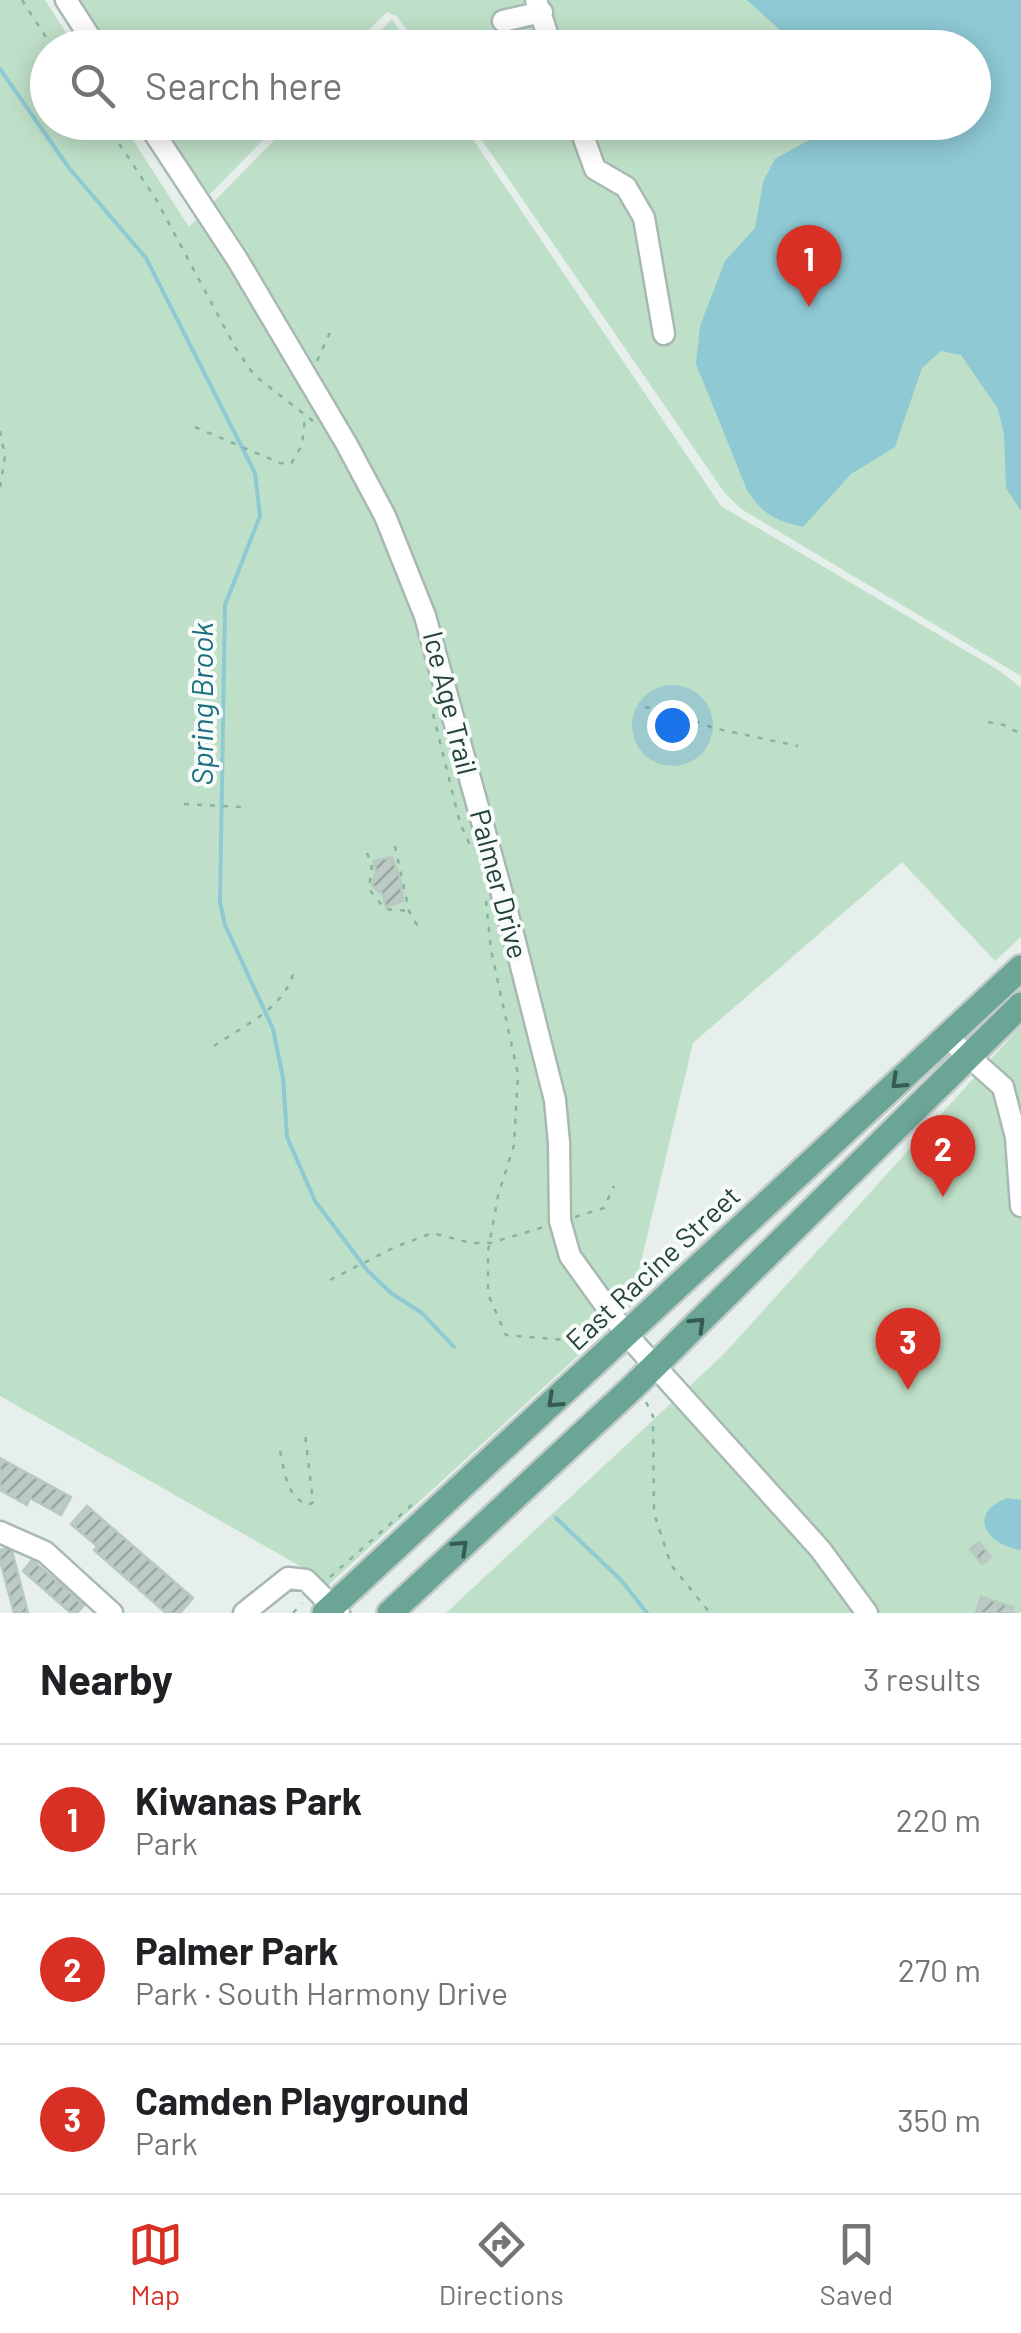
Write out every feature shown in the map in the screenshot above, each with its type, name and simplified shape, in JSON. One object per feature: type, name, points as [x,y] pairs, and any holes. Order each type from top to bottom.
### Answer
[{"type":"main road","name":"East Racine Street","points":[[333,1610],[1021,968]]},
{"type":"main road","points":[[390,1613],[656,1366],[1021,1005]]},
{"type":"street","points":[[66,0],[86,30]]},
{"type":"street","points":[[503,21],[539,6],[546,30]]},
{"type":"street","name":"Palmer Drive","points":[[159,140],[247,275],[346,443],[385,516],[425,616],[555,1100],[560,1143],[560,1221],[570,1256],[626,1334],[820,1549],[868,1613]]},
{"type":"street","points":[[584,140],[595,170],[626,188],[644,218],[664,334]]},
{"type":"street","points":[[947,1037],[1003,1087],[1016,1136],[1021,1206]]},
{"type":"street","points":[[0,1532],[45,1552],[112,1613]]},
{"type":"street","points":[[244,1613],[288,1578],[306,1580],[333,1610]]},
{"type":"path","points":[[22,0],[41,30]]},
{"type":"path","points":[[117,140],[157,202],[254,375],[312,420],[319,431]]},
{"type":"path","points":[[195,427],[265,456]]},
{"type":"path","points":[[0,431],[6,456],[0,487]]},
{"type":"path","name":"Ice Age Trail","points":[[431,704],[470,847]]},
{"type":"path","points":[[645,707],[713,728],[798,746]]},
{"type":"path","points":[[988,722],[1004,724],[1021,734]]},
{"type":"path","points":[[184,804],[242,808]]},
{"type":"path","points":[[395,846],[409,911],[420,930]]},
{"type":"path","points":[[367,853],[372,866],[369,890],[385,909],[409,911]]},
{"type":"path","points":[[485,894],[491,950],[518,1074],[514,1146],[498,1196],[490,1243],[488,1294],[506,1335],[589,1342],[603,1355]]},
{"type":"path","points":[[214,1046],[278,1002],[289,988],[293,974]]},
{"type":"path","points":[[330,1280],[395,1246],[432,1234],[490,1243],[604,1208],[614,1186]]},
{"type":"path","points":[[632,1388],[653,1416],[652,1495],[671,1565],[710,1613]]},
{"type":"path","points":[[280,1450],[291,1494],[308,1505],[313,1502],[313,1488],[304,1434]]},
{"type":"green space","points":[[0,0],[45,0],[64,30],[30,30],[30,140],[133,140],[189,227],[274,140],[473,140],[721,506],[1000,671],[1021,688],[1021,937],[995,961],[902,862],[693,1043],[630,1308],[325,1588],[302,1567],[0,1396]]},
{"type":"green space","points":[[77,0],[1021,0],[1021,676],[741,509],[724,492],[482,140],[991,140],[991,30],[407,30],[397,16],[387,12],[369,30],[96,30]]},
{"type":"green space","points":[[392,19],[399,30],[381,30]]},
{"type":"green space","points":[[167,140],[263,140],[205,199]]},
{"type":"green space","points":[[1021,1026],[1021,1613],[446,1613],[724,1354]]},
{"type":"water","points":[[747,0],[1021,0],[1021,511],[1006,488],[1004,435],[998,409],[961,355],[941,351],[922,368],[895,447],[851,474],[803,527],[771,515],[747,490],[696,364],[700,326],[725,261],[755,228],[763,182],[775,159],[809,140],[991,140],[991,30],[780,30]]},
{"type":"water","points":[[1007,1498],[1021,1500],[1021,1550],[999,1542],[986,1528],[987,1512]]},
{"type":"building","points":[[392,857],[403,901],[386,907],[383,895],[372,885],[374,861]]},
{"type":"building","points":[[0,1458],[71,1497],[61,1515],[30,1498],[27,1505],[0,1490]]},
{"type":"building","points":[[87,1506],[193,1598],[180,1613],[166,1613],[94,1550],[97,1546],[71,1524]]},
{"type":"building","points":[[979,1542],[991,1557],[982,1564],[970,1549]]},
{"type":"building","points":[[11,1547],[28,1613],[14,1613],[0,1560],[0,1550]]},
{"type":"building","points":[[32,1560],[84,1605],[77,1613],[71,1613],[23,1571]]},
{"type":"building","points":[[981,1597],[1013,1607],[1012,1612],[1016,1613],[976,1613]]},
{"type":"waterway","name":"Spring Brook","points":[[0,69],[30,112]]},
{"type":"waterway","name":"Spring Brook","points":[[49,140],[146,258],[255,473],[260,516],[225,605],[220,902],[225,925],[273,1029],[283,1078],[287,1137],[315,1201],[367,1270],[391,1293],[422,1313],[454,1347]]},
{"type":"waterway","name":"Spring Brook","points":[[556,1518],[621,1580],[647,1613]]},
{"type":"place","name":"Kiwanas Park","points":[[809,307]]},
{"type":"place","name":"Palmer Park","points":[[943,1197]]},
{"type":"place","name":"Camden Playground","points":[[908,1390]]}]
